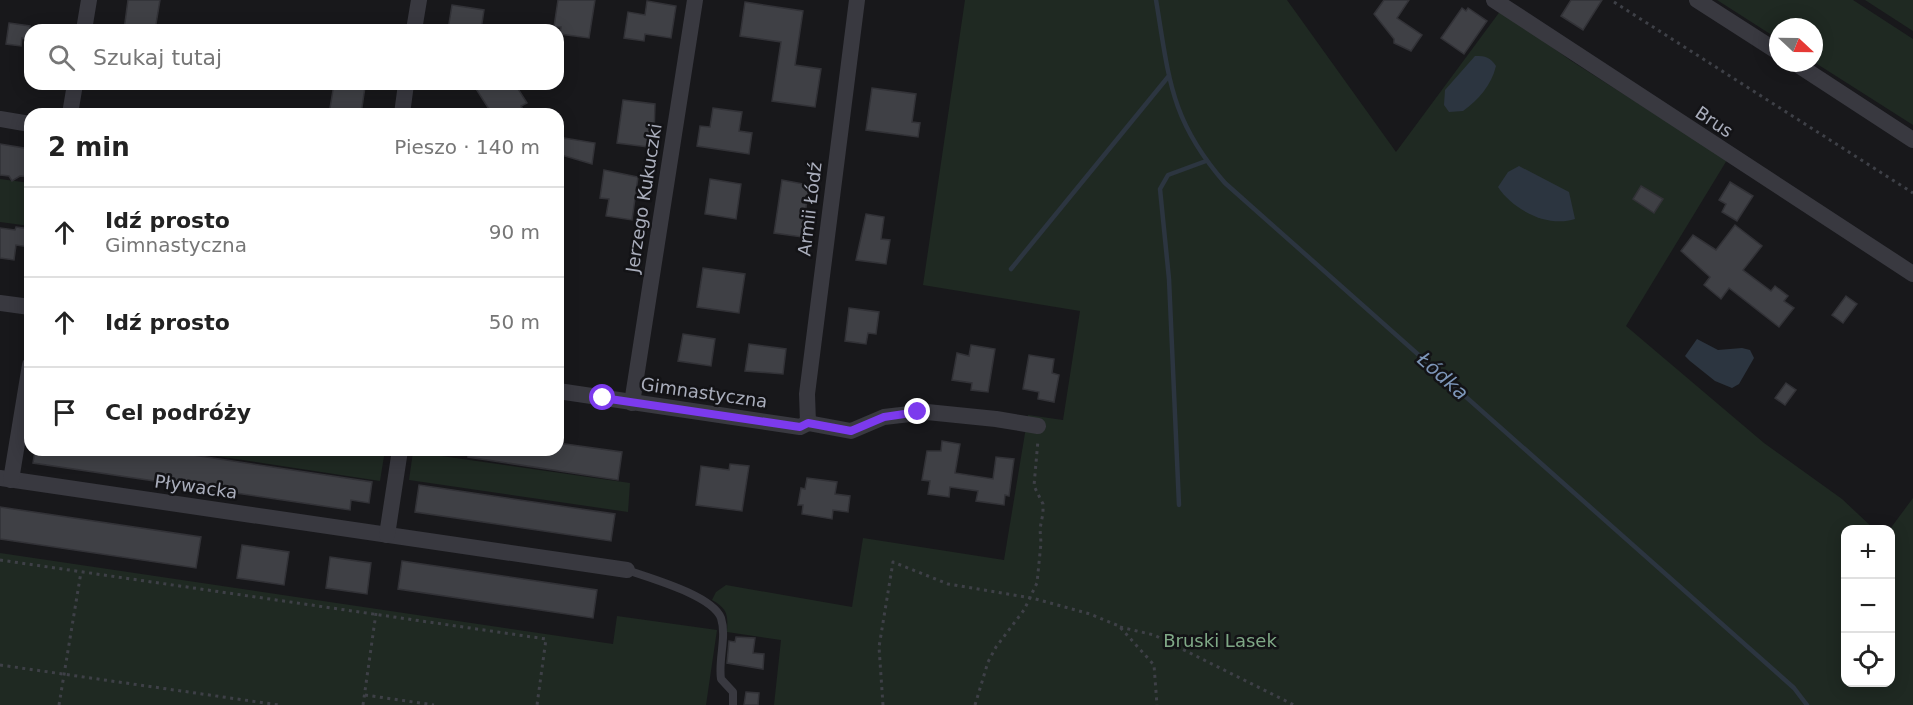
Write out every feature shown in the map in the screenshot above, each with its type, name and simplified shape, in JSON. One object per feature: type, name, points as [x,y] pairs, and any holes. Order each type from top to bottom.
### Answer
[{"type":"street","points":[[85,24],[89,0]]},
{"type":"street","points":[[415,24],[419,0]]},
{"type":"street","name":"Jerzego Kukuczki","points":[[632,402],[695,0]]},
{"type":"street","name":"Armii Łódź","points":[[808,423],[807,394],[856,0]]},
{"type":"street","name":"Brus","points":[[1494,0],[1913,274]]},
{"type":"street","points":[[1697,0],[1769,46]]},
{"type":"street","points":[[1809,72],[1913,140]]},
{"type":"street","points":[[71,108],[74,90]]},
{"type":"street","points":[[403,108],[405,90]]},
{"type":"street","points":[[0,119],[24,123]]},
{"type":"street","points":[[0,303],[24,306]]},
{"type":"street","name":"Gimnastyczna","points":[[564,392],[800,427],[808,423],[851,431],[884,417],[927,412],[996,418],[1038,426]]},
{"type":"street","points":[[6,479],[24,394]]},
{"type":"street","points":[[387,535],[398,456]]},
{"type":"street","name":"Pływacka","points":[[6,479],[627,570]]},
{"type":"lane","points":[[627,570],[699,598],[714,609],[720,618],[722,679],[733,692],[733,705]]},
{"type":"path","points":[[1614,2],[1913,193]]},
{"type":"path","points":[[975,705],[988,662],[1032,598],[1037,583],[1043,513],[1043,504],[1034,486],[1038,426]]},
{"type":"path","points":[[0,560],[546,639],[537,705]]},
{"type":"path","points":[[883,705],[879,647],[893,562],[948,584],[1032,598],[1164,640],[1294,705]]},
{"type":"path","points":[[59,705],[81,572]]},
{"type":"path","points":[[363,705],[376,613]]},
{"type":"path","points":[[1119,626],[1154,664],[1157,705]]},
{"type":"path","points":[[0,665],[279,705]]},
{"type":"path","points":[[365,695],[434,705]]},
{"type":"green space","name":"Bruski Lasek","points":[[965,0],[1287,0],[1396,152],[1501,10],[1570,60],[1727,160],[1626,326],[1764,443],[1842,499],[1870,525],[1841,525],[1841,687],[1895,687],[1895,525],[1893,525],[1913,498],[1913,705],[774,705],[781,640],[727,632],[726,613],[712,600],[716,592],[726,585],[852,607],[863,538],[1004,560],[1028,415],[1063,420],[1080,311],[923,285]]},
{"type":"green space","points":[[1717,0],[1853,0],[1913,39],[1913,125],[1823,68],[1823,18],[1769,18],[1769,33]]},
{"type":"green space","points":[[1865,0],[1913,0],[1913,31]]},
{"type":"green space","points":[[0,179],[24,182],[24,225],[0,222]]},
{"type":"green space","points":[[216,456],[384,456],[380,481]]},
{"type":"green space","points":[[412,456],[441,456],[630,483],[628,512],[409,480]]},
{"type":"green space","points":[[0,553],[613,644],[617,616],[717,630],[706,705],[0,705]]},
{"type":"water","points":[[1475,56],[1487,58],[1496,66],[1491,80],[1479,97],[1463,111],[1449,112],[1444,105],[1445,90]]},
{"type":"water","points":[[1519,166],[1569,192],[1575,219],[1554,221],[1543,219],[1522,210],[1513,203],[1498,187],[1508,172]]},
{"type":"water","points":[[1697,339],[1718,350],[1742,348],[1750,350],[1754,358],[1739,384],[1732,388],[1715,381],[1685,356]]},
{"type":"building","points":[[128,0],[160,0],[156,24],[125,24]]},
{"type":"building","points":[[558,0],[595,0],[589,38],[564,35],[564,24],[554,24]]},
{"type":"building","points":[[1384,0],[1409,0],[1397,18],[1422,35],[1411,51],[1394,43],[1394,39],[1374,14]]},
{"type":"building","points":[[1571,0],[1602,0],[1583,30],[1561,16]]},
{"type":"building","points":[[647,1],[676,6],[671,38],[645,34],[644,41],[624,38],[628,12],[645,15]]},
{"type":"building","points":[[745,2],[803,11],[795,65],[821,69],[815,107],[772,101],[781,42],[740,36]]},
{"type":"building","points":[[452,5],[484,10],[482,24],[449,24]]},
{"type":"building","points":[[1462,8],[1466,11],[1468,8],[1487,21],[1464,54],[1441,38]]},
{"type":"building","points":[[9,23],[24,25],[24,38],[22,38],[21,46],[6,44]]},
{"type":"building","points":[[872,88],[916,94],[912,122],[920,123],[918,137],[866,130]]},
{"type":"building","points":[[333,90],[365,90],[362,108],[330,108]]},
{"type":"building","points":[[477,90],[519,90],[527,103],[521,106],[522,108],[488,108]]},
{"type":"building","points":[[623,100],[655,104],[654,136],[650,135],[648,147],[617,143]]},
{"type":"building","points":[[713,108],[742,112],[739,131],[752,133],[749,154],[697,146],[700,126],[710,127]]},
{"type":"building","points":[[564,138],[595,143],[592,164],[564,156]]},
{"type":"building","points":[[0,144],[24,148],[24,176],[20,176],[12,181],[9,176],[0,175]]},
{"type":"building","points":[[604,170],[638,177],[632,220],[606,216],[609,199],[600,198]]},
{"type":"building","points":[[710,179],[741,184],[736,219],[705,214]]},
{"type":"building","points":[[782,180],[809,185],[802,237],[774,233]]},
{"type":"building","points":[[1730,182],[1753,196],[1737,221],[1722,212],[1726,204],[1719,200]]},
{"type":"building","points":[[1641,186],[1663,199],[1654,213],[1633,199]]},
{"type":"building","points":[[866,214],[884,217],[881,239],[890,240],[886,264],[856,260]]},
{"type":"building","points":[[1735,225],[1762,246],[1743,270],[1771,291],[1775,286],[1788,296],[1784,301],[1794,308],[1779,327],[1729,288],[1721,299],[1704,285],[1710,277],[1681,251],[1693,235],[1716,250]]},
{"type":"building","points":[[16,227],[24,228],[24,246],[16,245],[14,260],[0,258],[0,228],[15,230]]},
{"type":"building","points":[[703,268],[745,274],[739,313],[697,307]]},
{"type":"building","points":[[1846,296],[1857,304],[1843,323],[1832,315]]},
{"type":"building","points":[[849,308],[879,312],[876,334],[868,333],[866,344],[845,341]]},
{"type":"building","points":[[683,334],[715,339],[711,366],[678,361]]},
{"type":"building","points":[[749,344],[786,349],[783,374],[745,371]]},
{"type":"building","points":[[971,345],[995,349],[988,392],[971,390],[972,383],[952,380],[957,353],[969,356]]},
{"type":"building","points":[[1029,355],[1054,359],[1052,373],[1059,375],[1054,402],[1038,399],[1039,392],[1023,389]]},
{"type":"building","points":[[1786,383],[1796,390],[1785,405],[1775,398]]},
{"type":"building","points":[[942,441],[960,444],[955,473],[993,479],[996,457],[1014,459],[1009,496],[1005,495],[1004,505],[976,501],[978,491],[950,487],[949,497],[928,494],[930,481],[922,480],[927,451],[941,451]]},
{"type":"building","points":[[564,444],[622,452],[618,480],[468,457],[564,456]]},
{"type":"building","points":[[34,456],[200,456],[372,482],[369,503],[351,500],[350,510],[33,463]]},
{"type":"building","points":[[730,464],[749,466],[742,511],[696,505],[701,466],[729,470]]},
{"type":"building","points":[[807,478],[837,482],[835,494],[850,496],[848,512],[833,510],[832,519],[802,514],[803,505],[798,505],[801,488],[805,489]]},
{"type":"building","points":[[419,485],[615,514],[611,541],[415,512]]},
{"type":"building","points":[[0,507],[201,537],[196,568],[0,539]]},
{"type":"building","points":[[242,545],[289,552],[284,585],[237,578]]},
{"type":"building","points":[[330,557],[371,563],[367,594],[326,588]]},
{"type":"building","points":[[402,561],[597,590],[593,618],[398,589]]},
{"type":"building","points":[[736,637],[755,638],[753,653],[764,654],[763,669],[727,663],[729,641],[735,642]]},
{"type":"building","points":[[746,692],[759,693],[758,705],[744,705]]},
{"type":"waterway","name":"Łódka","points":[[1156,0],[1169,76],[1182,118],[1193,139],[1225,183],[1794,688],[1807,705]]},
{"type":"waterway","points":[[1011,269],[1168,77]]},
{"type":"waterway","points":[[1179,505],[1169,279],[1160,189],[1168,175],[1206,161]]},
{"type":"route","points":[[603,398],[800,427],[808,423],[843,431],[851,431],[884,417],[918,412]]}]
